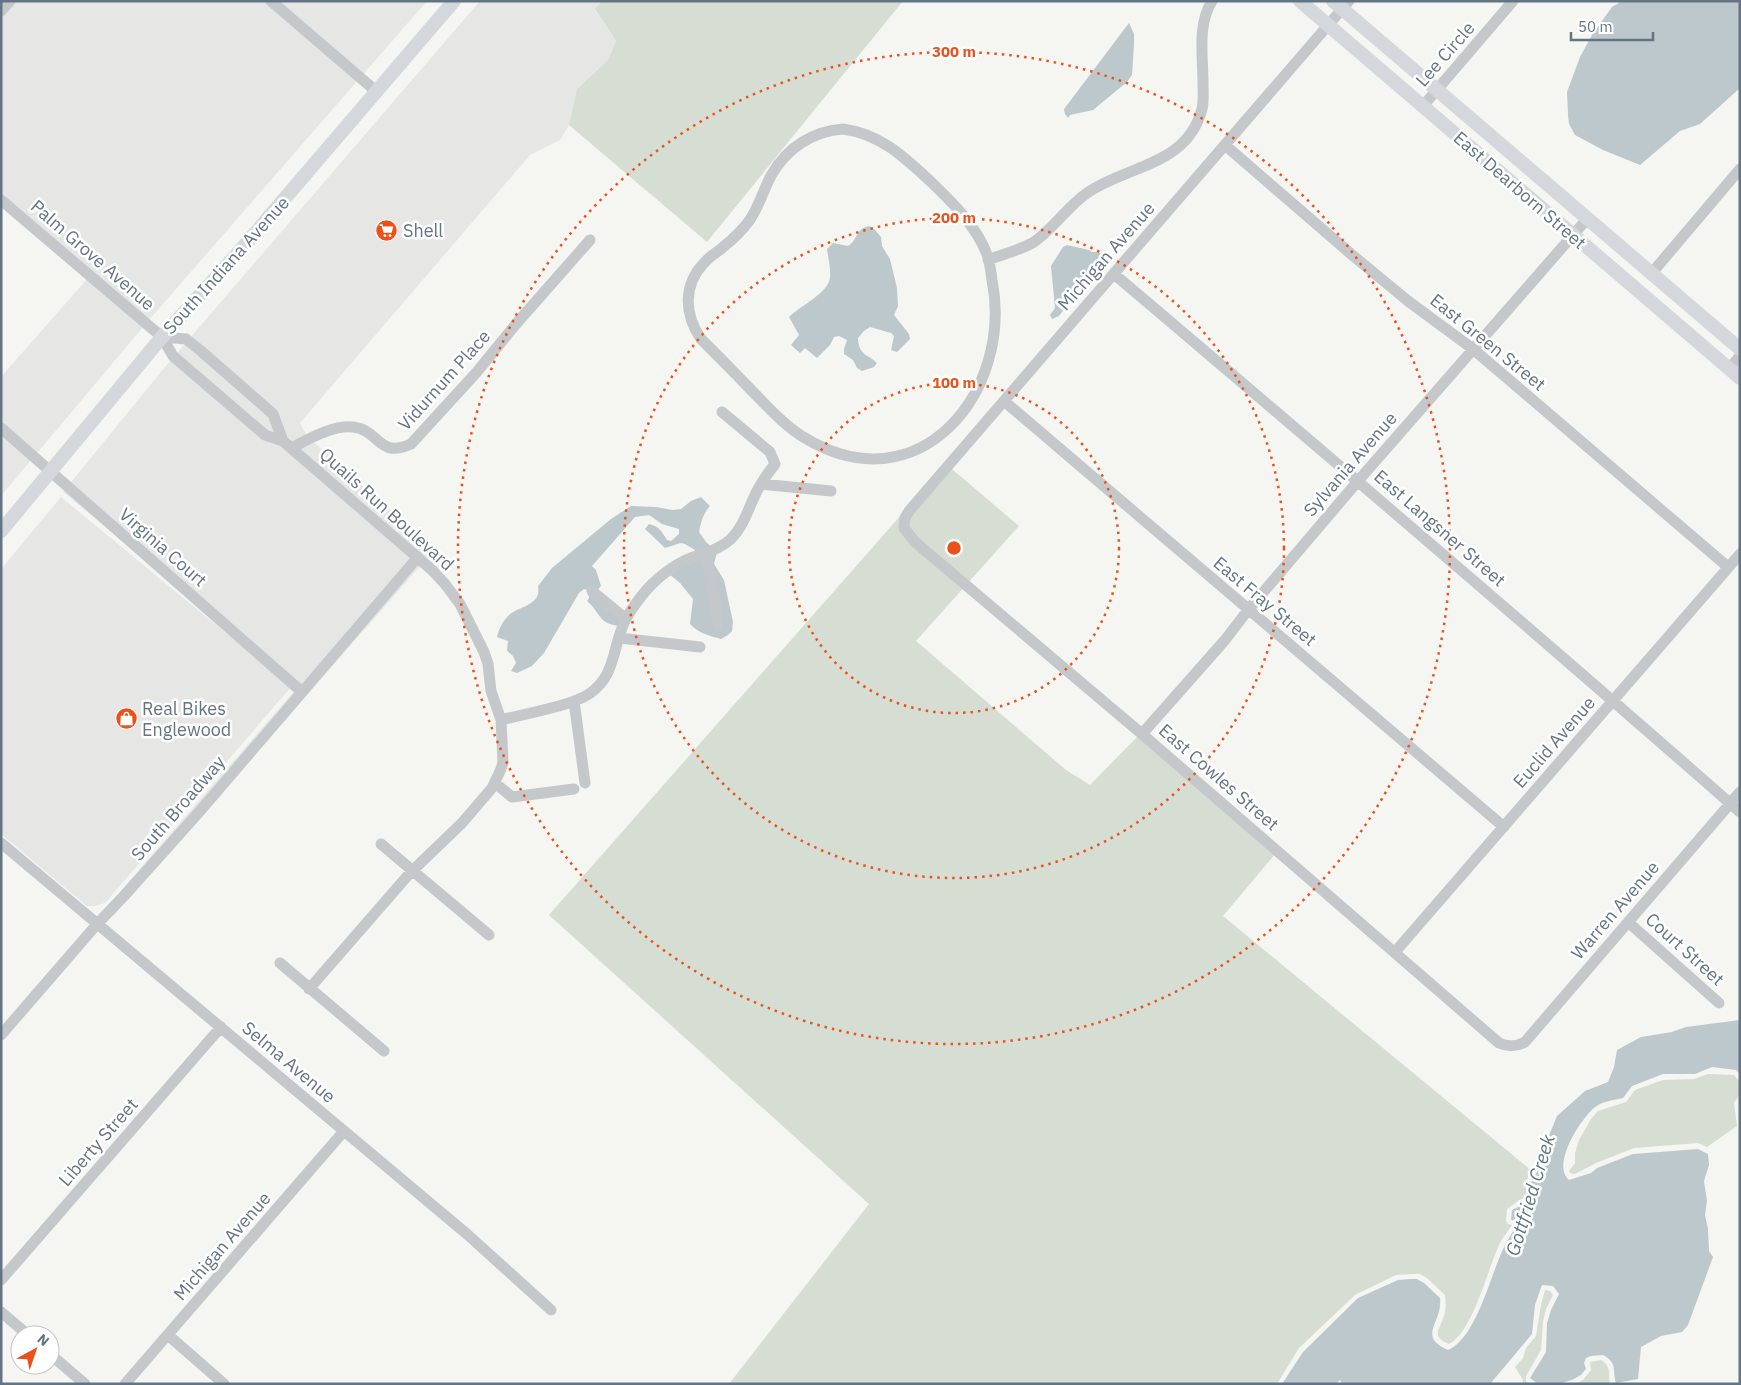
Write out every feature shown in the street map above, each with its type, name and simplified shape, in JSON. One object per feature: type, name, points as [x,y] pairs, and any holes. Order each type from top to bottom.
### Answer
[{"type":"main road","name":"South Indiana Avenue","points":[[1,531],[162,337],[238,253],[454,1]]},
{"type":"main road","name":"East Dearborn Street","points":[[1300,1],[1740,378]]},
{"type":"main road","name":"East Dearborn Street","points":[[1341,4],[1437,90],[1740,349]]},
{"type":"street","points":[[1,11],[10,1]]},
{"type":"street","points":[[271,1],[377,92]]},
{"type":"street","points":[[988,260],[1033,242],[1088,192],[1168,156],[1185,141],[1192,132],[1202,108],[1202,32],[1205,14],[1212,1]]},
{"type":"street","name":"Lee Circle","points":[[1423,106],[1513,1]]},
{"type":"street","name":"Michigan Avenue","points":[[904,528],[905,518],[909,511],[1328,25],[1341,4]]},
{"type":"street","points":[[835,130],[850,130],[866,134],[896,152],[938,188],[963,215],[980,240],[988,260],[995,292],[995,334],[989,361],[979,386],[961,415],[942,433],[916,450],[898,456],[867,458],[847,455],[821,446],[795,431],[776,415],[702,339],[690,317],[688,296],[697,272],[705,262],[743,229],[758,207],[778,165],[802,142],[822,133],[835,130]]},
{"type":"street","name":"East Green Street","points":[[1225,145],[1364,266],[1473,349],[1728,568]]},
{"type":"street","points":[[1651,274],[1740,169]]},
{"type":"street","name":"Palm Grove Avenue","points":[[1,200],[162,337]]},
{"type":"street","name":"Sylvania Avenue","points":[[1142,734],[1358,481],[1587,219]]},
{"type":"street","name":"Vidurnum Place","points":[[287,444],[349,426],[365,430],[383,445],[392,449],[412,444],[476,373],[516,324],[590,240]]},
{"type":"street","name":"East Langsner Street","points":[[1114,274],[1613,700],[1740,812]]},
{"type":"street","points":[[162,337],[186,339],[201,351],[274,414],[287,444]]},
{"type":"street","name":"Quails Run Boulevard","points":[[162,337],[173,356],[265,435],[287,444],[418,557],[445,584],[460,604],[479,641],[488,664],[491,691],[501,720],[503,762],[495,783],[462,823],[412,871],[309,989]]},
{"type":"street","points":[[1729,369],[1740,356]]},
{"type":"street","name":"East Fray Street","points":[[1004,401],[1504,827]]},
{"type":"street","points":[[501,720],[574,701],[590,694],[608,674],[626,619],[638,600],[663,575],[686,560],[721,546],[738,531],[762,484],[775,464],[770,452],[722,412]]},
{"type":"street","name":"Virginia Court","points":[[1,428],[302,692]]},
{"type":"street","points":[[762,484],[831,491]]},
{"type":"street","name":"East Cowles Street","points":[[904,528],[915,542],[1142,734],[1499,1043],[1514,1046]]},
{"type":"street","points":[[704,554],[711,575],[718,624]]},
{"type":"street","name":"Euclid Avenue","points":[[1395,952],[1740,554]]},
{"type":"street","name":"South Broadway","points":[[1,1035],[98,923],[162,853],[418,557]]},
{"type":"street","points":[[592,592],[626,619]]},
{"type":"street","points":[[619,638],[700,647]]},
{"type":"street","points":[[574,701],[585,783]]},
{"type":"street","points":[[495,783],[512,797],[574,789]]},
{"type":"street","name":"Warren Avenue","points":[[1514,1046],[1525,1042],[1740,792]]},
{"type":"street","name":"Selma Avenue","points":[[1,843],[468,1235],[552,1310]]},
{"type":"street","points":[[381,844],[489,935]]},
{"type":"street","name":"Court Street","points":[[1628,922],[1719,1003]]},
{"type":"street","points":[[280,964],[384,1052]]},
{"type":"street","name":"Liberty Street","points":[[1,1280],[221,1027]]},
{"type":"street","name":"Michigan Avenue","points":[[125,1384],[344,1131]]},
{"type":"street","points":[[1,1312],[16,1325]]},
{"type":"street","points":[[168,1335],[224,1384]]},
{"type":"street","points":[[60,1362],[86,1384]]},
{"type":"shaded area","points":[[15,1],[427,1],[148,321],[1,496],[1,377],[87,279],[1,204],[1,17]]},
{"type":"shaded area","points":[[480,1],[602,1],[595,10],[616,41],[608,60],[577,89],[569,125],[560,140],[530,155],[300,423],[307,436],[436,551],[415,572],[114,915],[106,908],[295,690],[294,683],[63,492],[165,367]]},
{"type":"shaded area","points":[[602,1],[903,1],[707,242],[569,125],[577,89],[608,60],[616,41],[595,9]]},
{"type":"shaded area","points":[[1622,1],[1740,1],[1740,88],[1700,124],[1680,131],[1640,165],[1603,150],[1575,135],[1569,124],[1568,115],[1567,92],[1580,57],[1592,35],[1612,7]]},
{"type":"shaded area","points":[[1129,23],[1134,34],[1132,75],[1127,82],[1093,110],[1070,115],[1068,118],[1064,109]]},
{"type":"shaded area","points":[[869,226],[881,237],[882,246],[890,259],[897,288],[898,306],[894,315],[909,334],[910,339],[897,352],[891,350],[894,336],[891,333],[870,327],[864,331],[858,338],[860,348],[877,363],[874,367],[862,371],[857,368],[853,360],[844,354],[847,340],[839,336],[834,337],[830,345],[817,358],[805,348],[800,353],[791,345],[799,335],[789,317],[819,294],[828,283],[830,270],[827,249],[833,243],[848,246],[861,230]]},
{"type":"shaded area","points":[[1067,245],[1099,252],[1103,257],[1059,316],[1052,319],[1050,315],[1055,308],[1051,266],[1063,247]]},
{"type":"shaded area","points":[[946,464],[1019,526],[916,641],[1066,770],[1090,785],[1139,735],[1276,853],[1223,916],[1532,1171],[1526,1181],[1528,1198],[1521,1199],[1507,1209],[1506,1221],[1512,1225],[1501,1241],[1480,1297],[1466,1326],[1458,1337],[1449,1344],[1438,1336],[1445,1313],[1445,1295],[1427,1278],[1420,1274],[1411,1274],[1396,1275],[1355,1295],[1299,1348],[1277,1384],[729,1384],[869,1204],[549,915]]},
{"type":"shaded area","points":[[61,497],[291,687],[105,903],[95,906],[87,906],[1,834],[1,569]]},
{"type":"shaded area","points":[[701,497],[710,506],[703,518],[699,532],[717,552],[714,564],[724,580],[733,622],[732,631],[728,635],[721,639],[713,637],[700,632],[690,624],[693,599],[680,583],[669,574],[695,556],[695,550],[683,543],[665,548],[645,529],[649,524],[655,526],[667,540],[671,541],[679,534],[679,529],[662,524],[649,515],[635,517],[592,566],[596,570],[601,586],[595,593],[624,615],[620,626],[608,623],[600,617],[587,601],[589,598],[588,590],[584,589],[579,593],[544,653],[532,666],[517,673],[511,671],[516,663],[513,656],[507,651],[508,641],[497,637],[499,631],[509,615],[529,604],[537,597],[538,586],[552,568],[611,519],[631,506],[681,509],[691,501]]},
{"type":"shaded area","points":[[1740,1020],[1740,1074],[1736,1070],[1712,1067],[1695,1074],[1663,1074],[1632,1086],[1623,1098],[1601,1104],[1588,1114],[1575,1132],[1565,1154],[1564,1173],[1569,1180],[1591,1173],[1597,1168],[1633,1154],[1698,1149],[1708,1154],[1709,1165],[1704,1181],[1707,1201],[1705,1215],[1709,1251],[1713,1257],[1688,1325],[1682,1332],[1661,1336],[1641,1347],[1638,1379],[1616,1383],[1613,1364],[1603,1355],[1586,1358],[1584,1363],[1586,1369],[1581,1375],[1572,1380],[1558,1384],[1538,1384],[1530,1378],[1546,1352],[1547,1323],[1559,1294],[1553,1286],[1542,1285],[1535,1305],[1532,1334],[1490,1384],[1343,1384],[1340,1380],[1336,1384],[1282,1384],[1303,1352],[1358,1298],[1398,1280],[1417,1279],[1440,1298],[1440,1307],[1432,1334],[1434,1339],[1439,1345],[1448,1350],[1458,1343],[1475,1319],[1505,1245],[1519,1221],[1511,1220],[1512,1210],[1533,1201],[1531,1182],[1541,1165],[1541,1157],[1547,1153],[1548,1138],[1557,1116],[1585,1091],[1608,1082],[1614,1067],[1617,1050],[1641,1037],[1672,1032],[1686,1027]]},
{"type":"shaded area","points":[[1708,1074],[1734,1075],[1740,1082],[1740,1094],[1734,1103],[1737,1126],[1707,1147],[1698,1143],[1634,1148],[1596,1163],[1575,1174],[1570,1173],[1569,1171],[1575,1163],[1575,1153],[1579,1140],[1598,1111],[1626,1102],[1635,1090],[1663,1080],[1694,1079]]},
{"type":"shaded area","points":[[1545,1290],[1550,1291],[1553,1295],[1546,1309],[1543,1322],[1541,1350],[1526,1376],[1526,1381],[1529,1384],[1522,1384],[1523,1380],[1515,1367],[1523,1358],[1526,1348],[1536,1336]]},
{"type":"shaded area","points":[[1601,1360],[1607,1365],[1609,1370],[1610,1384],[1576,1384],[1583,1380],[1591,1370],[1590,1362]]},
{"type":"place","name":"Shell","points":[[387,230]]},
{"type":"place","name":"Real Bikes Englewood","points":[[126,718]]},
{"type":"water label","name":"Gottfried Creek","points":[[1530,1195]]}]
